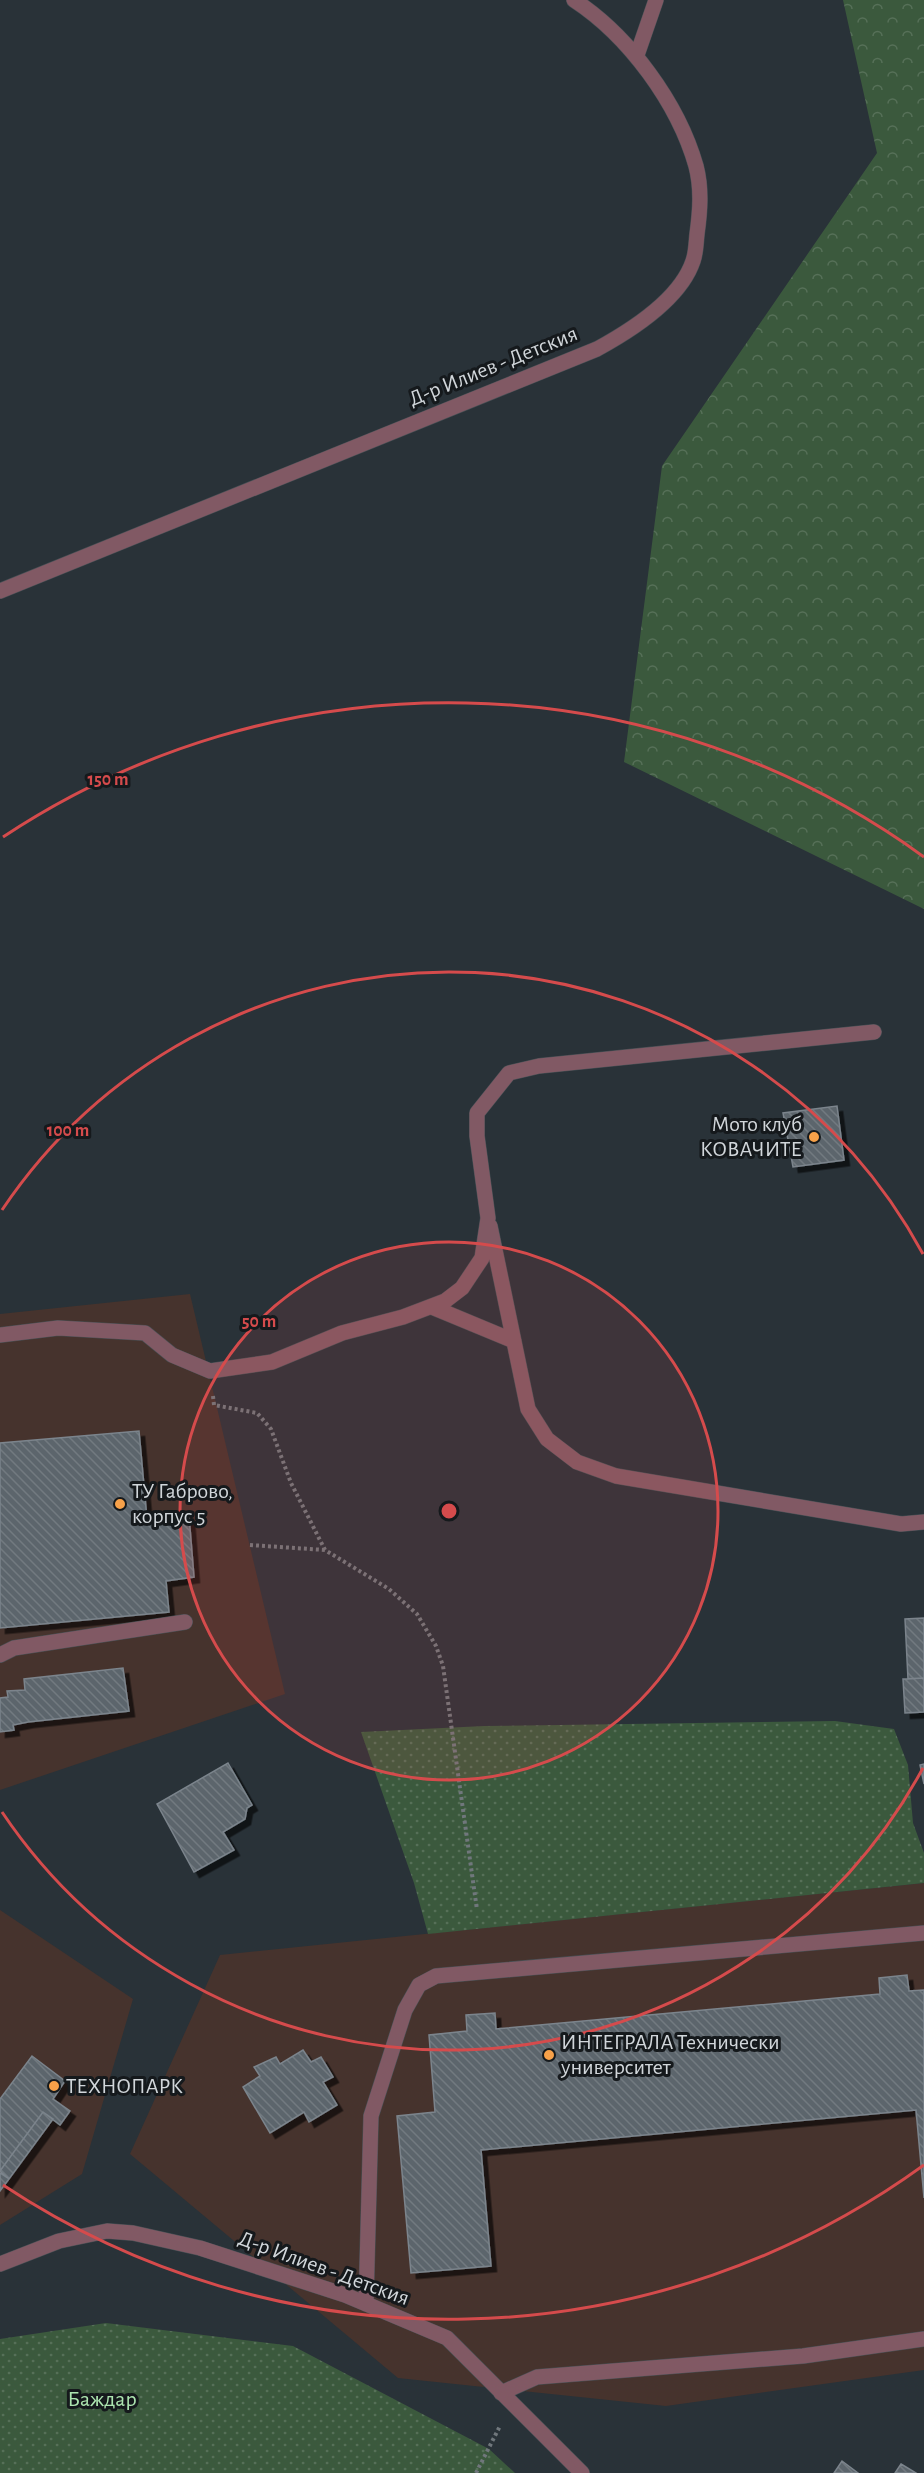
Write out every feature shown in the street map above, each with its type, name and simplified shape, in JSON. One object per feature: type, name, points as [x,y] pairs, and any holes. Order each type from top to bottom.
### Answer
[{"type":"street","name":"Д-р Илиев - Детския","points":[[0,591],[597,349],[629,331],[659,307],[681,281],[693,262],[701,197],[696,166],[679,125],[637,55],[573,0]]},
{"type":"street","points":[[637,55],[656,0]]},
{"type":"street","points":[[874,1032],[539,1066],[509,1073],[477,1113],[477,1136],[488,1218],[528,1409],[547,1439],[577,1462],[616,1476],[901,1524],[924,1522]]},
{"type":"street","points":[[0,1335],[58,1328],[145,1333],[172,1355],[210,1371],[272,1362],[342,1333],[432,1307],[445,1301],[462,1288],[482,1258],[488,1218]]},
{"type":"street","points":[[432,1307],[514,1341]]},
{"type":"street","points":[[0,1655],[14,1648],[185,1622]]},
{"type":"street","points":[[366,2304],[371,2116],[405,2010],[419,1985],[436,1976],[924,1933]]},
{"type":"street","name":"Д-р Илиев - Детския","points":[[0,2264],[59,2241],[107,2231],[133,2233],[200,2248],[366,2304],[447,2338],[582,2473]]},
{"type":"street","points":[[501,2393],[537,2377],[803,2356],[924,2339]]},
{"type":"path","points":[[210,1371],[214,1405],[257,1413],[271,1430],[291,1483],[326,1550]]},
{"type":"path","points":[[250,1545],[326,1550],[389,1589],[417,1614],[436,1646],[443,1666],[477,1910]]},
{"type":"path","points":[[476,2473],[492,2438],[513,2405]]},
{"type":"shaded area","name":"ТУ Габрово, корпус 5","points":[[190,1294],[285,1694],[0,1790],[0,1314]]},
{"type":"shaded area","name":"ИНТЕГРАЛА Технически университет","points":[[924,1883],[924,2370],[666,2406],[398,2378],[130,2154],[220,1955]]},
{"type":"shaded area","name":"ТЕХНОПАРК","points":[[0,1910],[133,1999],[82,2174],[0,2225]]},
{"type":"green space","points":[[843,0],[924,0],[924,909],[624,762],[662,466],[877,153]]},
{"type":"green space","points":[[835,1721],[894,1729],[908,1765],[913,1823],[924,1853],[924,1883],[428,1934],[414,1883],[361,1732],[484,1726]]},
{"type":"green space","name":"Баждар","points":[[106,2323],[293,2346],[489,2449],[515,2473],[0,2473],[0,2339]]},
{"type":"building","name":"Мото клуб КОВАЧИТЕ","points":[[837,1106],[844,1160],[793,1167],[783,1113]]},
{"type":"building","points":[[139,1431],[147,1519],[189,1516],[194,1577],[166,1581],[169,1612],[0,1628],[0,1443]]},
{"type":"building","points":[[924,1618],[924,1678],[908,1679],[905,1619]]},
{"type":"building","points":[[123,1668],[129,1711],[28,1722],[13,1725],[14,1730],[0,1732],[0,1698],[8,1697],[7,1691],[25,1690],[24,1679]]},
{"type":"building","points":[[924,1678],[924,1712],[905,1713],[903,1679]]},
{"type":"building","points":[[228,1763],[252,1805],[247,1808],[245,1819],[223,1832],[234,1850],[194,1872],[157,1804]]},
{"type":"building","points":[[924,1764],[924,1784],[920,1765]]},
{"type":"building","points":[[907,1975],[909,1991],[924,1990],[924,2198],[916,2110],[481,2150],[491,2266],[411,2273],[397,2116],[435,2112],[429,2035],[467,2031],[466,2015],[495,2013],[496,2029],[880,1994],[879,1978]]},
{"type":"building","points":[[303,2050],[311,2062],[321,2057],[333,2077],[323,2082],[337,2105],[309,2122],[304,2112],[270,2133],[243,2087],[260,2076],[254,2067],[276,2057],[280,2064]]},
{"type":"building","name":"ТЕХНОПАРК","points":[[32,2056],[65,2081],[53,2099],[70,2111],[60,2125],[43,2112],[0,2171],[0,2099]]},
{"type":"building","points":[[43,2112],[53,2119],[9,2179],[0,2171]]},
{"type":"building","points":[[0,2173],[9,2179],[0,2191]]},
{"type":"building","points":[[842,2461],[858,2473],[834,2473]]},
{"type":"building","points":[[901,2464],[916,2473],[895,2473]]},
{"type":"place","name":"Мото клуб КОВАЧИТЕ","points":[[814,1137]]},
{"type":"place","name":"ТУ Габрово, корпус 5","points":[[120,1504]]},
{"type":"place","name":"ИНТЕГРАЛА Технически университет","points":[[549,2055]]},
{"type":"place","name":"ТЕХНОПАРК","points":[[54,2086]]}]
